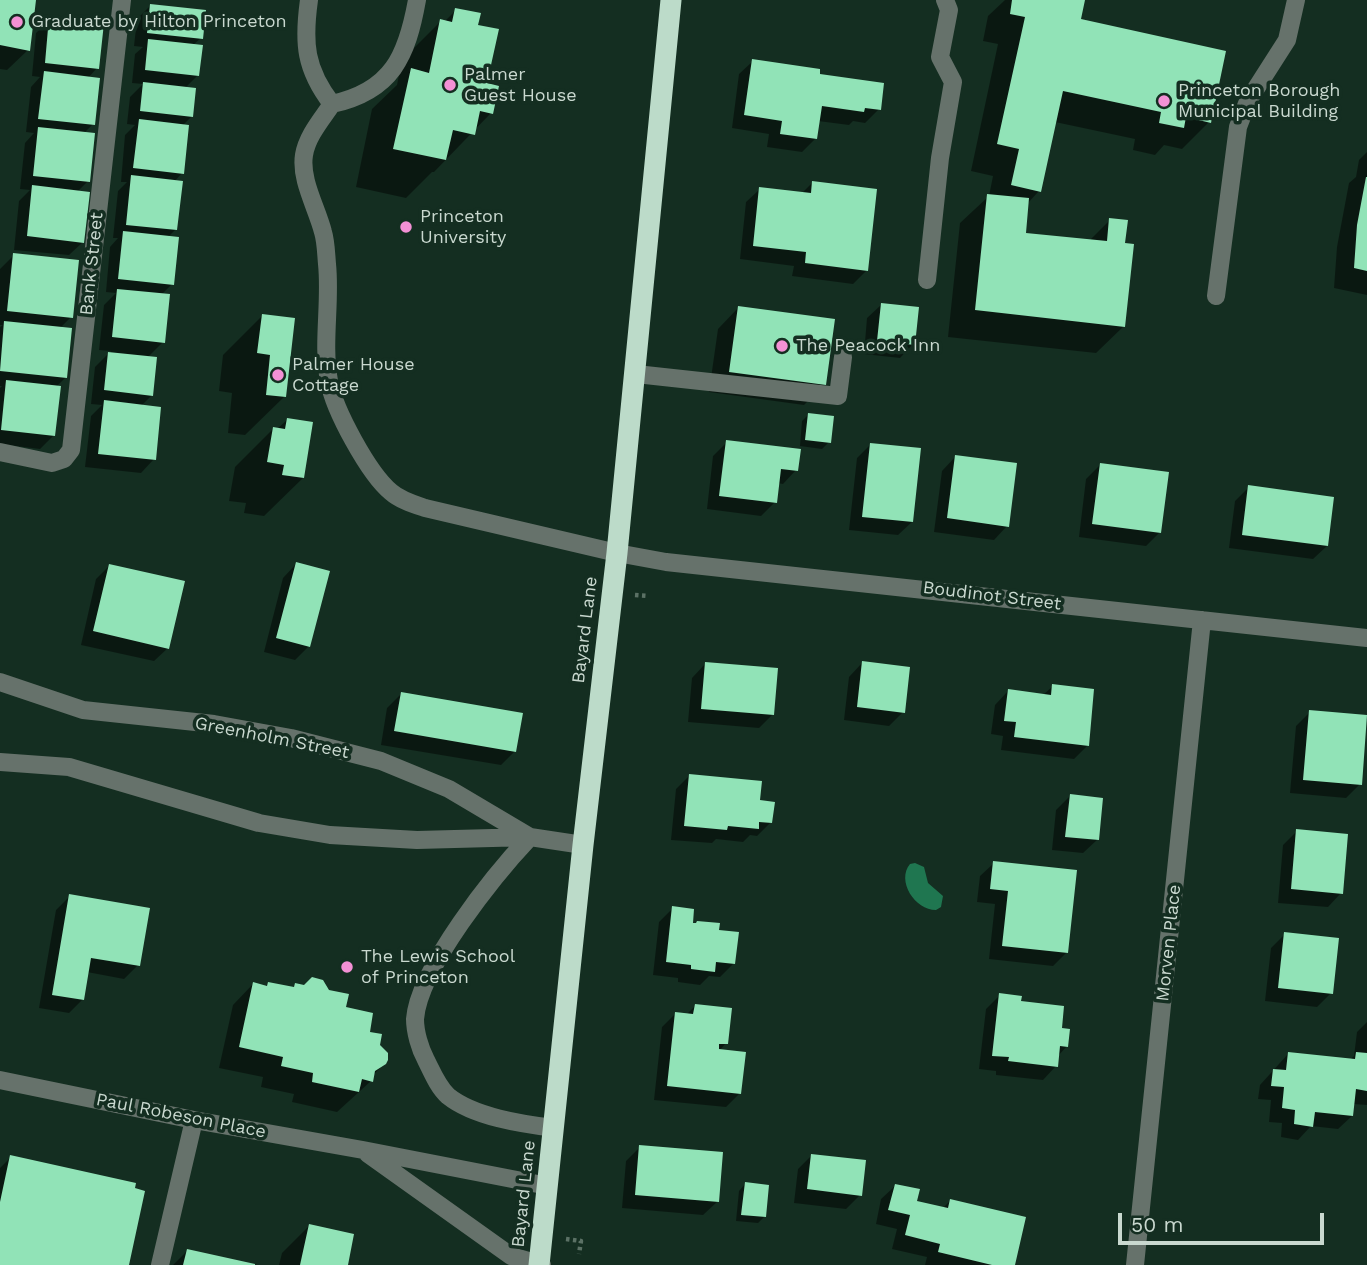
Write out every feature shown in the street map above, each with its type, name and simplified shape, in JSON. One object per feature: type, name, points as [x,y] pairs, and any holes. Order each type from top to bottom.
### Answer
[{"type":"highway","name":"Bayard Lane","points":[[540,1265],[583,845],[636,374],[671,0]]},
{"type":"street","name":"Bank Street","points":[[0,452],[52,463],[64,459],[71,450],[122,0]]},
{"type":"street","points":[[309,0],[306,24],[310,66],[318,86],[332,104],[353,99],[374,89],[394,68],[408,42],[416,0]]},
{"type":"street","points":[[927,280],[940,158],[953,82],[940,57],[949,10],[945,0]]},
{"type":"street","points":[[1216,296],[1238,127],[1248,101],[1287,40],[1296,0]]},
{"type":"street","name":"Boudinot Street","points":[[332,104],[310,139],[304,155],[305,174],[324,233],[329,381],[354,441],[391,493],[405,501],[617,553],[666,562],[1367,638]]},
{"type":"street","points":[[636,374],[838,396],[843,357]]},
{"type":"street","name":"Morven Place","points":[[1135,1265],[1202,620]]},
{"type":"street","name":"Greenholm Street","points":[[0,682],[83,710],[214,724],[291,738],[381,761],[449,789],[530,837]]},
{"type":"street","name":"Greenholm Street","points":[[0,762],[69,767],[259,823],[330,835],[417,840],[530,837],[583,845]]},
{"type":"street","points":[[530,837],[482,892],[447,945],[419,999],[415,1021],[421,1051],[447,1095],[464,1105],[503,1120],[554,1128]]},
{"type":"street","name":"Paul Robeson Place","points":[[0,1080],[194,1121],[548,1186]]},
{"type":"street","points":[[160,1265],[194,1121]]},
{"type":"street","name":"Paul Robeson Place","points":[[362,1150],[511,1256],[540,1265]]},
{"type":"path","points":[[634,595],[648,596]]},
{"type":"path","points":[[566,1239],[581,1241],[579,1254]]},
{"type":"shaded area","points":[[910,864],[924,867],[928,883],[943,896],[941,907],[936,910],[921,905],[910,893],[905,878],[906,871]]},
{"type":"building","name":"Graduate by Hilton Princeton","points":[[0,0],[36,0],[30,51],[0,45]]},
{"type":"building","name":"Princeton Borough Municipal Building","points":[[1012,0],[1085,0],[1081,19],[1226,51],[1211,123],[1186,117],[1184,128],[1159,123],[1161,112],[1063,91],[1041,192],[1011,185],[1019,149],[997,144],[1025,17],[1010,14]]},
{"type":"building","points":[[150,4],[206,10],[203,39],[147,33]]},
{"type":"building","name":"Palmer Guest House","points":[[455,8],[481,13],[478,25],[499,29],[487,83],[499,86],[493,114],[480,111],[475,135],[453,130],[446,160],[393,149],[411,68],[429,73],[440,19],[452,22]]},
{"type":"building","points":[[49,17],[104,23],[99,69],[45,63]]},
{"type":"building","points":[[148,39],[203,45],[199,76],[145,70]]},
{"type":"building","points":[[752,59],[820,69],[820,74],[884,83],[881,110],[865,108],[864,112],[822,106],[817,139],[780,134],[782,121],[744,115]]},
{"type":"building","points":[[44,71],[100,78],[95,125],[38,119]]},
{"type":"building","points":[[143,82],[196,88],[193,117],[140,111]]},
{"type":"building","points":[[139,119],[189,125],[184,174],[133,168]]},
{"type":"building","points":[[38,127],[95,133],[90,182],[33,176]]},
{"type":"building","points":[[131,175],[183,181],[177,230],[126,225]]},
{"type":"building","points":[[1366,177],[1367,271],[1354,268],[1357,225]]},
{"type":"building","points":[[812,181],[877,189],[868,271],[805,263],[806,252],[753,246],[759,187],[811,193]]},
{"type":"building","points":[[32,185],[90,192],[84,243],[27,236]]},
{"type":"building","points":[[987,194],[1029,198],[1026,233],[1107,241],[1109,218],[1128,220],[1125,243],[1134,244],[1125,327],[975,310]]},
{"type":"building","points":[[123,231],[179,237],[174,285],[118,279]]},
{"type":"building","points":[[13,253],[79,260],[73,318],[7,311]]},
{"type":"building","points":[[117,289],[170,294],[165,343],[112,337]]},
{"type":"building","points":[[881,303],[919,307],[915,345],[877,341]]},
{"type":"building","name":"The Peacock Inn","points":[[738,306],[835,319],[826,385],[729,372]]},
{"type":"building","name":"Palmer House Cottage","points":[[262,314],[295,318],[286,397],[266,395],[270,355],[257,353]]},
{"type":"building","points":[[4,321],[72,328],[67,378],[0,371]]},
{"type":"building","points":[[108,352],[157,357],[153,396],[104,390]]},
{"type":"building","points":[[6,380],[61,386],[55,436],[1,430]]},
{"type":"building","points":[[104,400],[161,407],[156,460],[98,454]]},
{"type":"building","points":[[808,413],[834,416],[831,443],[805,440]]},
{"type":"building","points":[[287,418],[313,422],[304,478],[282,475],[284,465],[267,462],[273,427],[285,429]]},
{"type":"building","points":[[726,440],[801,449],[798,471],[781,469],[777,503],[719,496]]},
{"type":"building","points":[[870,443],[921,448],[913,522],[862,517]]},
{"type":"building","points":[[955,455],[1017,463],[1009,527],[947,518]]},
{"type":"building","points":[[1100,463],[1169,472],[1161,533],[1092,524]]},
{"type":"building","points":[[1248,485],[1334,497],[1328,546],[1242,535]]},
{"type":"building","points":[[296,562],[330,571],[310,647],[276,638]]},
{"type":"building","points":[[109,564],[185,581],[169,649],[93,631]]},
{"type":"building","points":[[862,661],[910,667],[905,713],[857,707]]},
{"type":"building","points":[[705,662],[778,668],[774,715],[701,709]]},
{"type":"building","points":[[1052,684],[1094,689],[1089,746],[1014,737],[1016,722],[1004,721],[1008,689],[1051,695]]},
{"type":"building","points":[[401,692],[523,713],[516,752],[394,731]]},
{"type":"building","points":[[1309,710],[1367,715],[1362,785],[1303,780]]},
{"type":"building","points":[[689,774],[762,781],[760,800],[775,802],[772,823],[759,822],[759,829],[728,826],[727,830],[684,826]]},
{"type":"building","points":[[1070,794],[1103,798],[1099,840],[1065,837]]},
{"type":"building","points":[[1296,829],[1348,834],[1343,894],[1291,889]]},
{"type":"building","points":[[993,861],[1077,870],[1068,953],[1002,946],[1008,891],[990,889]]},
{"type":"building","points":[[69,894],[150,908],[140,966],[91,958],[84,1000],[52,995]]},
{"type":"building","points":[[672,906],[694,909],[693,923],[720,923],[719,930],[739,932],[735,964],[716,962],[715,972],[666,962]]},
{"type":"building","points":[[1284,932],[1339,938],[1333,994],[1278,988]]},
{"type":"building","points":[[312,977],[323,980],[329,990],[349,994],[346,1007],[373,1013],[370,1032],[382,1034],[380,1045],[388,1053],[388,1060],[375,1071],[373,1082],[362,1079],[359,1092],[312,1082],[313,1073],[281,1066],[283,1057],[239,1047],[253,982],[267,986],[268,982],[294,987],[295,983],[304,985]]},
{"type":"building","points":[[999,993],[1022,996],[1021,1001],[1064,1006],[1062,1028],[1070,1029],[1068,1047],[1060,1046],[1058,1067],[1008,1061],[1009,1057],[992,1056]]},
{"type":"building","points":[[695,1004],[732,1008],[728,1044],[719,1044],[719,1049],[746,1052],[741,1094],[667,1086],[675,1012],[693,1014]]},
{"type":"building","points":[[1288,1052],[1355,1059],[1356,1052],[1367,1053],[1367,1091],[1356,1089],[1353,1116],[1315,1112],[1313,1127],[1294,1124],[1295,1110],[1282,1108],[1284,1087],[1271,1086],[1273,1069],[1286,1070]]},
{"type":"building","points":[[639,1145],[723,1152],[719,1202],[635,1195]]},
{"type":"building","points":[[811,1154],[866,1160],[862,1196],[807,1189]]},
{"type":"building","points":[[10,1155],[136,1183],[135,1188],[145,1191],[129,1265],[0,1265],[0,1202]]},
{"type":"building","points":[[745,1182],[769,1185],[766,1217],[741,1215]]},
{"type":"building","points":[[895,1184],[920,1189],[917,1201],[948,1208],[950,1199],[1026,1217],[1015,1265],[992,1265],[938,1252],[940,1244],[905,1235],[910,1215],[888,1210]]},
{"type":"building","points":[[309,1224],[354,1234],[348,1265],[300,1265]]},
{"type":"building","points":[[187,1249],[255,1264],[255,1265],[183,1265]]},
{"type":"place","name":"Graduate by Hilton Princeton","points":[[17,22]]},
{"type":"place","name":"Palmer Guest House","points":[[450,85]]},
{"type":"place","name":"Princeton Borough Municipal Building","points":[[1164,101]]},
{"type":"place","name":"Princeton University","points":[[406,227]]},
{"type":"place","name":"The Peacock Inn","points":[[782,346]]},
{"type":"place","name":"Palmer House Cottage","points":[[278,375]]},
{"type":"place","name":"The Lewis School of Princeton","points":[[347,967]]}]
